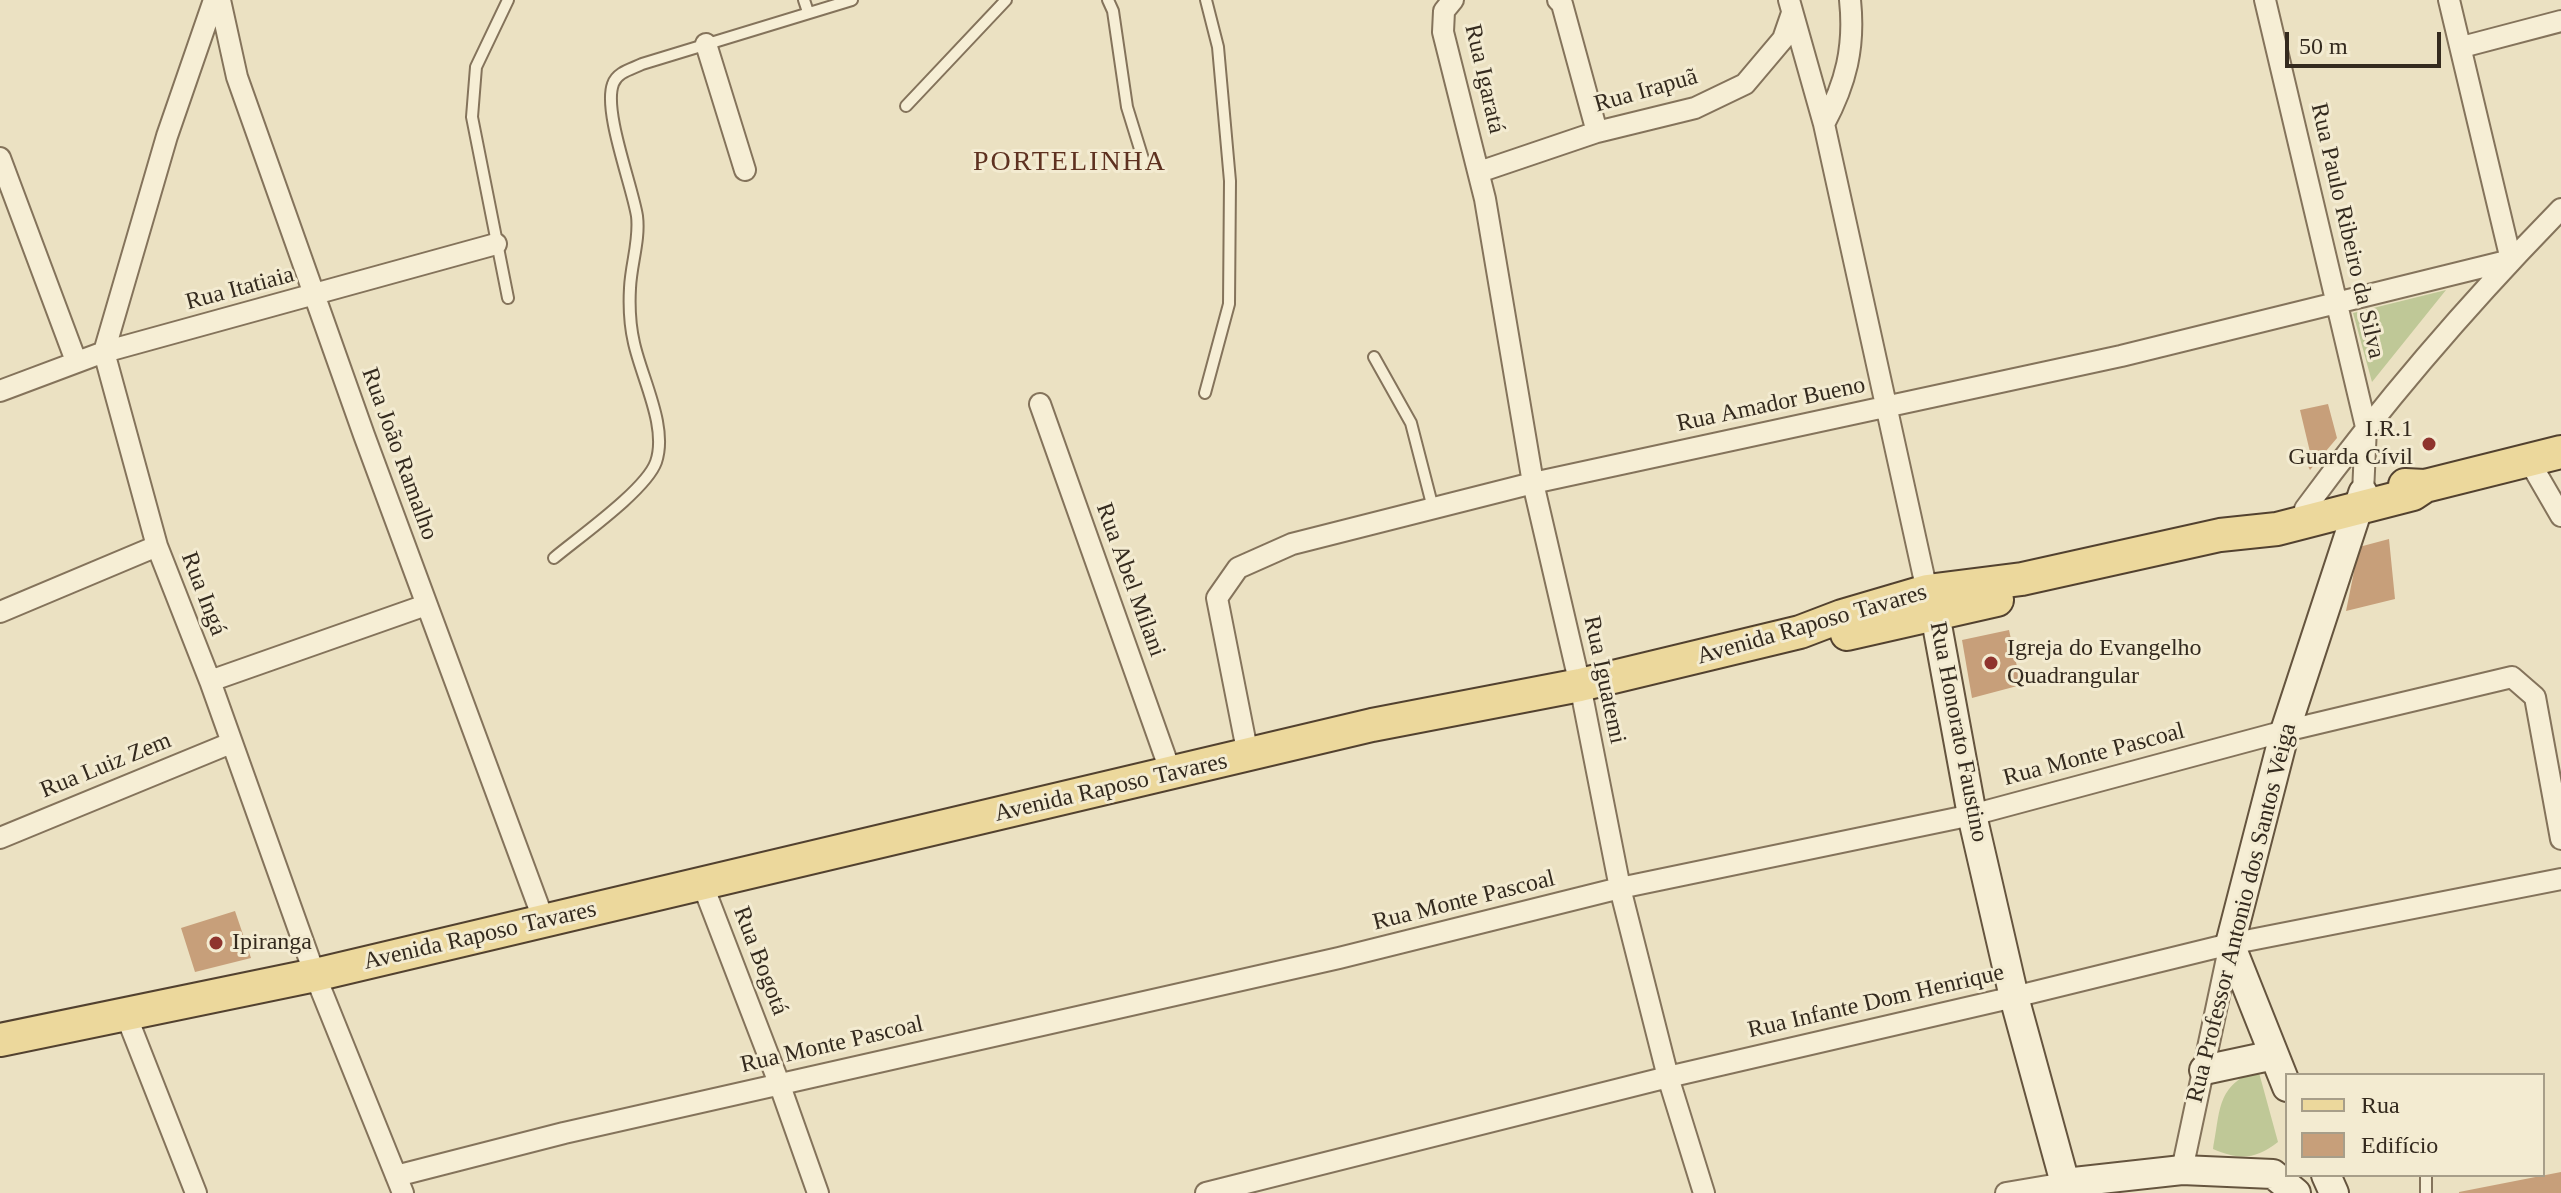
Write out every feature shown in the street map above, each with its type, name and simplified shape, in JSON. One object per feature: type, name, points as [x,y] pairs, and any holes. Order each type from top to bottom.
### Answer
[{"type":"main road","points":[[2220,535],[2262,517],[2413,494],[2425,486],[2561,452]]},
{"type":"main road","points":[[2220,535],[2277,529],[2360,500]]},
{"type":"main road","name":"Avenida Raposo Tavares","points":[[0,1040],[315,975],[1372,725],[1580,685],[1800,632],[1841,635],[1931,602],[1998,599],[2022,579],[2220,535]]},
{"type":"street","name":"Rua João Ramalho","points":[[217,0],[237,77],[426,605],[544,921]]},
{"type":"street","points":[[104,352],[167,136],[217,0]]},
{"type":"street","name":"Rua Igaratá","points":[[1453,0],[1444,11],[1443,32],[1479,172]]},
{"type":"street","points":[[1558,0],[1562,4],[1597,132]]},
{"type":"street","points":[[1824,124],[1840,94],[1849,63],[1850,0]]},
{"type":"street","name":"Rua Paulo Ribeiro da Silva","points":[[2265,0],[2366,427]]},
{"type":"street","points":[[2449,0],[2511,260]]},
{"type":"street","name":"Rua Irapuã","points":[[1479,172],[1597,132],[1695,108],[1745,84],[1783,39],[1790,6]]},
{"type":"street","name":"Rua Honorato Faustino","points":[[1790,6],[1824,124],[1931,602],[1972,815],[2014,997],[2065,1183]]},
{"type":"street","points":[[2462,47],[2561,21]]},
{"type":"street","points":[[706,44],[745,170]]},
{"type":"street","points":[[2,170],[76,361]]},
{"type":"street","name":"Rua Iguatemi","points":[[1479,172],[1533,483],[1580,685],[1620,888],[1668,1077],[1704,1193]]},
{"type":"street","points":[[2305,509],[2366,427],[2511,260],[2561,209]]},
{"type":"street","name":"Rua Itatiaia","points":[[0,391],[104,352],[496,244]]},
{"type":"street","name":"Rua Amador Bueno","points":[[1248,755],[1217,598],[1238,568],[1292,544],[1533,483],[2121,356],[2511,260]]},
{"type":"street","name":"Rua Ingá","points":[[104,352],[157,546],[210,681],[315,975],[400,1185]]},
{"type":"street","name":"Rua Abel Milani","points":[[1040,404],[1171,773]]},
{"type":"street","name":"Rua Professor Antonio dos Santos Veiga","points":[[2182,1170],[2230,944],[2285,731],[2360,500],[2366,427]]},
{"type":"street","points":[[2528,459],[2561,516]]},
{"type":"street","points":[[0,612],[157,546]]},
{"type":"street","points":[[210,681],[426,605]]},
{"type":"street","name":"Rua Monte Pascoal","points":[[400,1185],[564,1133],[1339,958],[1620,888],[1972,815],[2285,731],[2512,677],[2535,697],[2561,839]]},
{"type":"street","name":"Rua Luiz Zem","points":[[0,838],[231,743]]},
{"type":"street","name":"Rua Infante Dom Henrique","points":[[1206,1193],[1668,1077],[2230,944],[2561,879]]},
{"type":"street","name":"Rua Bogotá","points":[[702,883],[818,1193]]},
{"type":"street","points":[[2230,944],[2285,1082]]},
{"type":"street","points":[[126,1015],[196,1193]]},
{"type":"street","points":[[2204,1070],[2274,1055]]},
{"type":"street","points":[[2006,1193],[2182,1170],[2280,1164]]},
{"type":"lane","points":[[508,0],[476,67],[472,117],[508,298]]},
{"type":"lane","points":[[804,0],[808,12]]},
{"type":"lane","points":[[554,558],[642,483],[655,465],[660,435],[633,341],[630,288],[637,217],[614,120],[611,102],[613,84],[619,74],[642,64],[852,0]]},
{"type":"lane","points":[[906,106],[1006,0]]},
{"type":"lane","points":[[1108,0],[1113,11],[1127,107],[1144,162]]},
{"type":"lane","points":[[1205,393],[1229,304],[1230,181],[1218,47],[1206,0]]},
{"type":"lane","points":[[1374,357],[1411,423],[1434,510]]},
{"type":"green space","points":[[2446,290],[2372,382],[2353,313]]},
{"type":"green space","points":[[2258,1069],[2278,1142],[2262,1152],[2247,1156],[2213,1149],[2227,1091],[2234,1083]]},
{"type":"building","points":[[2328,404],[2337,438],[2310,470],[2306,462],[2310,452],[2300,410]]},
{"type":"building","points":[[2389,539],[2395,599],[2346,611],[2359,547]]},
{"type":"building","name":"Igreja do Evangelho Quadrangular","points":[[2009,630],[2021,685],[1972,698],[1962,640]]},
{"type":"building","name":"Ipiranga","points":[[235,911],[251,958],[195,972],[181,928]]},
{"type":"building","points":[[2561,1172],[2561,1193],[2459,1193],[2545,1177]]},
{"type":"place","name":"I.R.1 Guarda Cívil","points":[[2429,444]]},
{"type":"place","name":"Igreja do Evangelho Quadrangular","points":[[1991,663]]},
{"type":"place","name":"Ipiranga","points":[[216,943]]},
{"type":"district","name":"PORTELINHA","points":[[1070,163]]}]
